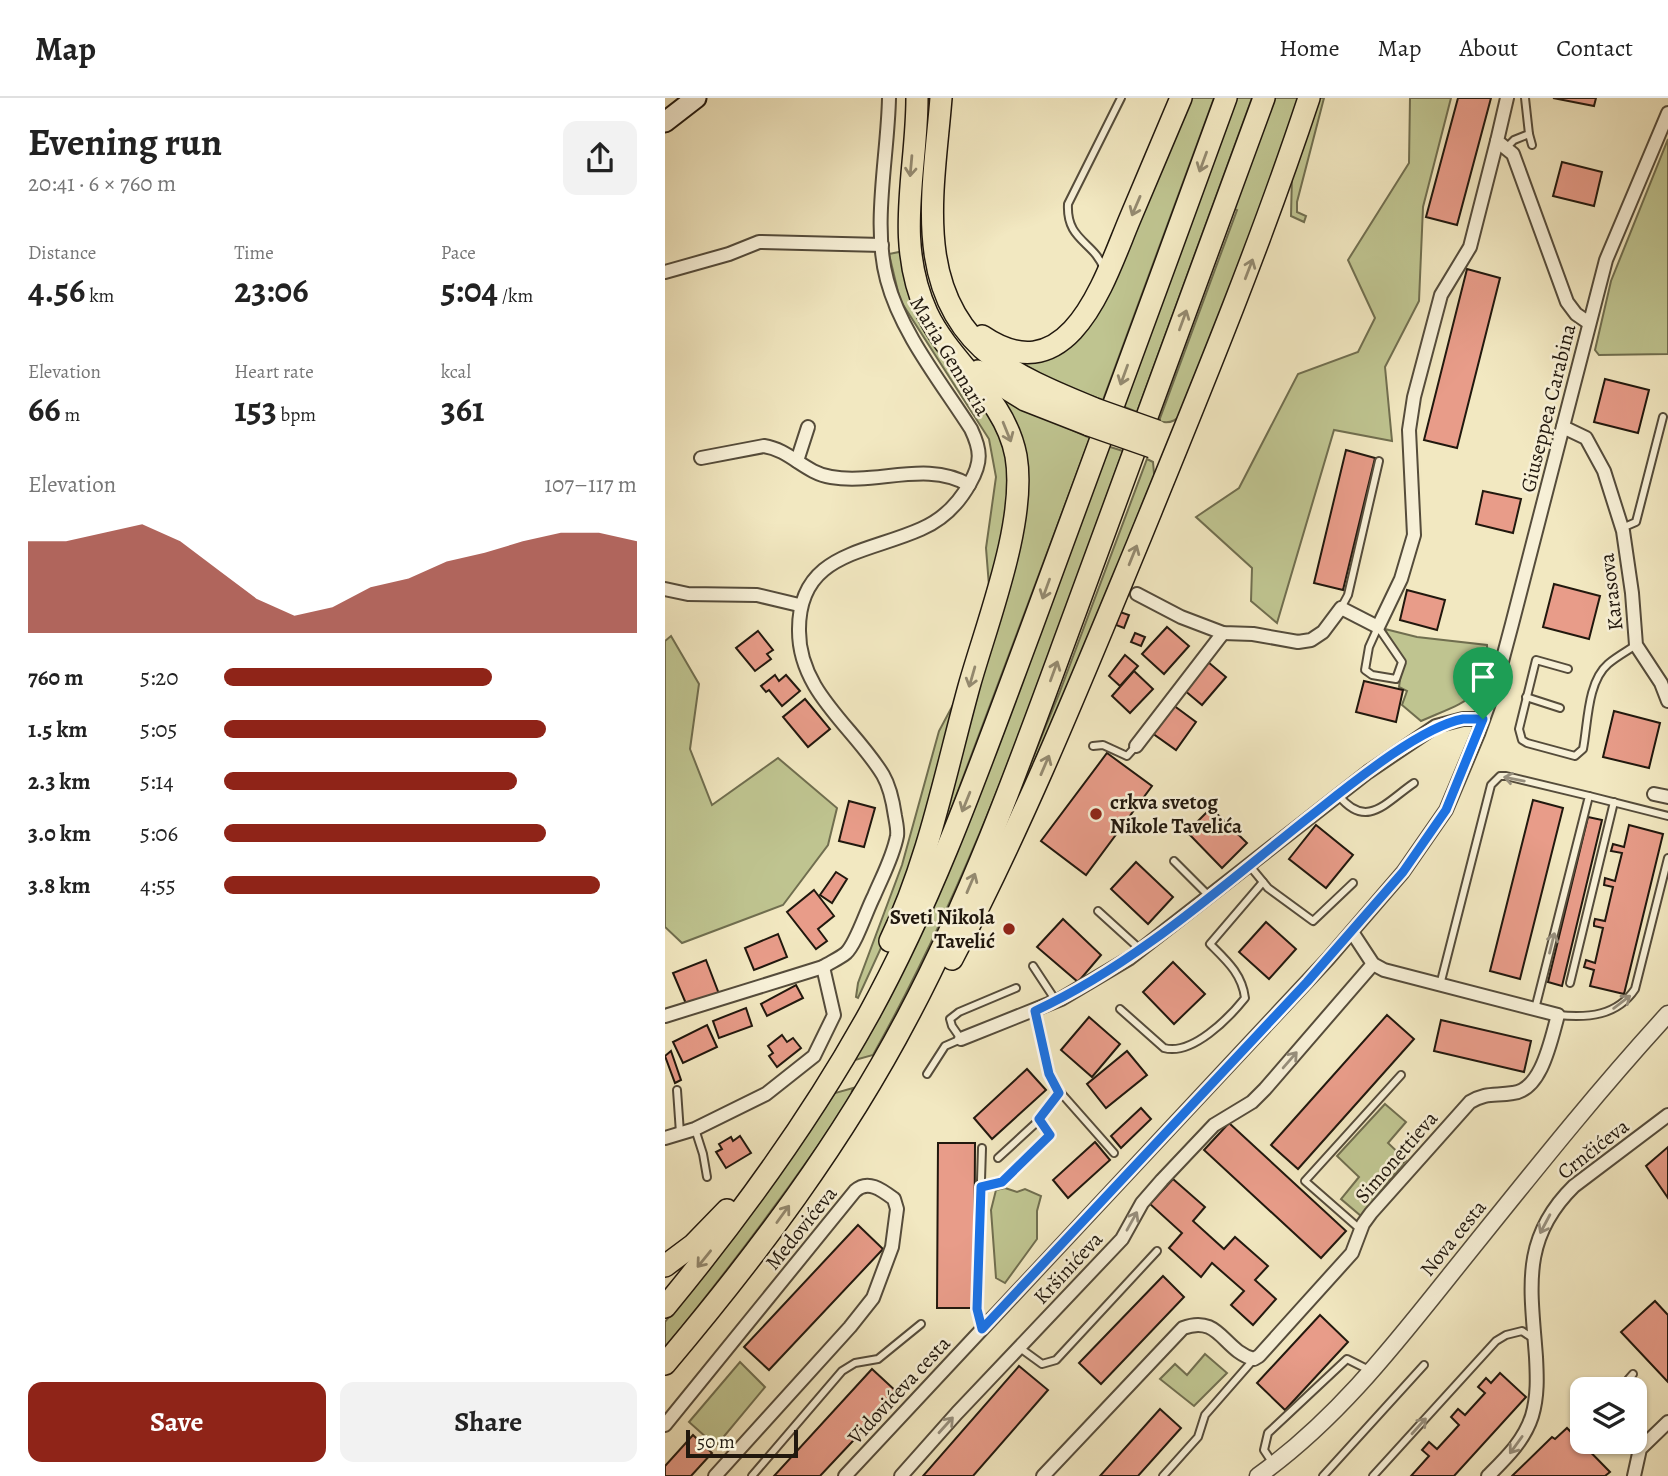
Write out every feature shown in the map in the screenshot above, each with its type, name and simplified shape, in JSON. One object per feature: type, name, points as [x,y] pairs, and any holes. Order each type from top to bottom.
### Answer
[{"type":"highway","points":[[665,1266],[716,1223],[825,1081],[844,1043],[915,879],[1006,555],[1019,484],[1006,426],[993,401],[927,314],[909,249],[907,211],[917,98]]},
{"type":"highway","points":[[941,98],[931,198],[932,238],[938,270],[949,301],[982,348],[1005,366],[1092,417]]},
{"type":"highway","points":[[963,323],[1006,349],[1026,353],[1051,348],[1078,325],[1094,303],[1105,278],[1111,247],[1181,98]]},
{"type":"highway","points":[[665,1307],[745,1206],[825,1081],[910,933],[978,773],[1226,98]]},
{"type":"highway","points":[[896,1050],[1004,803],[1264,98]]},
{"type":"highway","points":[[665,1364],[759,1247],[829,1150],[860,1124],[881,1078],[1019,824],[1251,266],[1309,98]]},
{"type":"highway","points":[[957,355],[994,384],[1025,400],[1092,417],[1154,439],[1168,437],[1178,446]]},
{"type":"main road","points":[[665,122],[696,98]]},
{"type":"street","name":"Maria Gennaria","points":[[799,605],[808,586],[822,571],[842,558],[923,529],[949,511],[978,469],[979,447],[897,308],[886,279],[882,245],[889,98]]},
{"type":"street","points":[[1137,594],[1181,617],[1223,633],[1253,634],[1298,642],[1311,640],[1323,632],[1341,608],[1378,627],[1401,579],[1414,535],[1409,430],[1414,397],[1441,295],[1470,247],[1502,144],[1507,98]]},
{"type":"street","name":"Giuseppea Carabina","points":[[1483,719],[1512,624],[1615,235],[1668,113]]},
{"type":"street","points":[[1502,144],[1513,154],[1567,302],[1576,314],[1590,323]]},
{"type":"street","points":[[665,272],[729,254],[759,242],[882,245]]},
{"type":"street","points":[[797,461],[808,427]]},
{"type":"street","name":"Karasova","points":[[1563,428],[1582,434],[1597,455],[1622,528],[1632,593],[1636,645],[1664,682],[1668,701]]},
{"type":"street","points":[[701,458],[764,446],[774,447],[812,474],[855,479],[933,474],[956,478],[969,485]]},
{"type":"street","points":[[665,589],[688,594],[757,595],[799,605],[799,643],[803,663],[814,687],[884,776],[892,799],[897,834],[888,864],[848,952],[823,967],[665,1016]]},
{"type":"street","points":[[1136,747],[1223,633]]},
{"type":"street","points":[[961,1039],[1056,1001],[1141,950],[1338,795],[1436,726],[1463,719],[1483,719]]},
{"type":"street","name":"Vidovićeva cesta","points":[[845,1476],[1352,932],[1403,872],[1446,810],[1483,719]]},
{"type":"street","points":[[1654,793],[1668,797]]},
{"type":"street","points":[[1352,932],[1373,964],[1396,975],[1558,1015]]},
{"type":"street","name":"Kršinićeva","points":[[901,1476],[1122,1239],[1142,1203],[1162,1180],[1215,1125],[1252,1102],[1265,1089],[1373,964]]},
{"type":"street","points":[[665,1138],[695,1129],[766,1094],[814,1056],[835,1015],[823,967]]},
{"type":"street","name":"Nova cesta","points":[[1258,1476],[1315,1430],[1372,1372],[1560,1138],[1668,1014]]},
{"type":"street","name":"Simonettieva","points":[[1254,1359],[1352,1253],[1371,1213],[1469,1102],[1483,1094],[1526,1090],[1541,1064],[1558,1015]]},
{"type":"street","name":"Crnčićeva","points":[[1488,1476],[1516,1447],[1532,1416],[1537,1388],[1531,1275],[1534,1251],[1543,1226],[1560,1200],[1581,1180],[1668,1115]]},
{"type":"street","name":"Medovićeva","points":[[665,1425],[861,1185],[869,1185],[894,1199],[897,1209],[892,1247],[873,1298],[850,1328],[715,1476]]},
{"type":"street","points":[[1043,1476],[1182,1328],[1195,1324],[1215,1329],[1239,1353],[1254,1359]]},
{"type":"street","points":[[1647,1438],[1668,1422]]},
{"type":"street","points":[[1634,1476],[1635,1454]]},
{"type":"lane","points":[[1105,278],[1100,260],[1073,232],[1068,218],[1068,204],[1121,98]]},
{"type":"lane","points":[[1525,98],[1532,145]]},
{"type":"lane","points":[[1502,144],[1529,134]]},
{"type":"lane","points":[[1091,249],[1111,247]]},
{"type":"lane","points":[[1622,528],[1636,522],[1663,417]]},
{"type":"lane","points":[[1341,608],[1348,595],[1379,461]]},
{"type":"lane","points":[[1378,627],[1402,662],[1396,678],[1372,676],[1365,670],[1369,646],[1378,627]]},
{"type":"lane","points":[[1568,669],[1536,660],[1519,729],[1522,740],[1575,756],[1583,749],[1595,684],[1600,673],[1607,664],[1636,645]]},
{"type":"lane","points":[[1525,697],[1560,708]]},
{"type":"lane","points":[[1093,746],[1103,745],[1127,756],[1136,747]]},
{"type":"lane","points":[[1440,986],[1491,785],[1500,776],[1668,816]]},
{"type":"lane","points":[[1338,795],[1352,810],[1360,814],[1370,813],[1414,783]]},
{"type":"lane","points":[[1535,1009],[1589,796]]},
{"type":"lane","points":[[1570,983],[1614,802]]},
{"type":"lane","points":[[1558,1015],[1577,1017],[1602,1014],[1628,1000],[1640,974],[1668,858]]},
{"type":"lane","points":[[1174,861],[1209,895]]},
{"type":"lane","points":[[1249,865],[1263,882],[1313,921],[1353,883]]},
{"type":"lane","points":[[1119,1009],[1164,1048],[1171,1050],[1199,1039],[1237,1008],[1245,998],[1243,982],[1231,964],[1210,944],[1263,882]]},
{"type":"lane","points":[[1098,911],[1141,950]]},
{"type":"lane","points":[[1033,966],[1056,1001]]},
{"type":"lane","points":[[927,1074],[945,1046],[961,1039],[950,1019],[959,1012],[1016,988]]},
{"type":"lane","points":[[1035,1011],[1049,1074],[1059,1093],[1114,1153]]},
{"type":"lane","points":[[1361,1230],[1305,1181],[1401,1074]]},
{"type":"lane","points":[[677,1090],[680,1133]]},
{"type":"lane","points":[[998,1158],[1039,1119],[1059,1093]]},
{"type":"lane","points":[[981,1187],[1002,1182],[1050,1135],[1039,1119]]},
{"type":"lane","points":[[695,1129],[707,1177]]},
{"type":"lane","points":[[982,1148],[977,1309],[982,1329]]},
{"type":"lane","points":[[1020,1348],[1042,1364],[1056,1360],[1157,1251]]},
{"type":"lane","points":[[752,1476],[842,1371],[855,1363],[878,1359],[921,1324]]},
{"type":"lane","points":[[1373,1476],[1496,1341],[1522,1331],[1535,1341]]},
{"type":"lane","name":"Simonettieva","points":[[1163,1476],[1198,1437],[1205,1415],[1254,1359]]},
{"type":"lane","points":[[1274,1464],[1264,1450],[1264,1440],[1303,1398],[1347,1359],[1372,1372]]},
{"type":"lane","points":[[1323,1476],[1424,1365]]},
{"type":"green space","points":[[1187,98],[1214,98],[1103,400],[1083,393],[1080,395],[1022,364],[1046,358],[1064,349],[1094,317]]},
{"type":"green space","points":[[1236,98],[1252,98],[1137,412],[1122,406]]},
{"type":"green space","points":[[1275,98],[1302,98],[1185,411],[1174,421],[1159,421],[1237,210],[1234,209]]},
{"type":"green space","points":[[1318,98],[1324,98],[1297,202],[1297,212],[1306,216],[1304,222],[1291,216],[1292,175]]},
{"type":"green space","points":[[1410,98],[1451,98],[1423,207],[1419,301],[1385,367],[1392,441],[1334,430],[1277,623],[1251,601],[1252,568],[1196,517],[1239,488],[1298,374],[1358,352],[1375,318],[1348,260],[1409,163]]},
{"type":"green space","points":[[1668,139],[1668,354],[1599,355],[1595,350],[1611,281]]},
{"type":"green space","points":[[904,251],[1001,430],[1011,469],[1007,522],[989,586],[986,548],[996,477],[989,439],[900,300],[889,254]]},
{"type":"green space","points":[[1002,398],[1090,438],[940,839],[936,837],[1022,519]]},
{"type":"green space","points":[[1107,446],[1123,451],[1039,682],[979,834],[947,909],[873,1055],[855,1060]]},
{"type":"green space","points":[[1147,459],[1153,462],[1155,485],[1021,799],[1018,794],[1059,694]]},
{"type":"green space","points":[[1385,629],[1417,637],[1487,645],[1487,663],[1479,688],[1462,703],[1421,721],[1402,705],[1407,691],[1399,687],[1402,666]]},
{"type":"green space","points":[[671,636],[699,684],[690,749],[712,805],[778,758],[837,808],[828,845],[783,905],[682,943],[665,927],[665,641]]},
{"type":"green space","points":[[962,688],[898,911],[858,998],[858,983],[902,865],[939,731]]},
{"type":"green space","points":[[853,1088],[852,1091],[855,1091],[787,1190],[665,1348],[665,1322],[754,1210],[835,1093]]},
{"type":"green space","points":[[1385,1104],[1406,1122],[1388,1143],[1406,1160],[1361,1216],[1341,1199],[1359,1177],[1337,1156]]},
{"type":"green space","points":[[1005,1188],[1017,1192],[1025,1189],[1041,1196],[1037,1211],[1037,1239],[1005,1283],[996,1278],[991,1210],[996,1190]]},
{"type":"green space","points":[[1205,1354],[1227,1373],[1194,1406],[1160,1379],[1175,1364],[1187,1375]]},
{"type":"green space","points":[[740,1362],[765,1387],[716,1446],[689,1422]]},
{"type":"building","points":[[1458,98],[1491,98],[1457,225],[1426,217]]},
{"type":"building","points":[[1553,98],[1596,98],[1594,106]]},
{"type":"building","points":[[1562,162],[1602,172],[1594,206],[1553,196]]},
{"type":"building","points":[[1467,269],[1500,278],[1457,448],[1424,440]]},
{"type":"building","points":[[1605,379],[1649,390],[1638,433],[1594,422]]},
{"type":"building","points":[[1346,450],[1375,458],[1343,590],[1314,583]]},
{"type":"building","points":[[1483,491],[1521,499],[1513,533],[1476,524]]},
{"type":"building","points":[[1554,584],[1600,596],[1589,639],[1543,627]]},
{"type":"building","points":[[1407,590],[1445,600],[1437,630],[1400,620]]},
{"type":"building","points":[[1120,612],[1129,615],[1124,628],[1116,625]]},
{"type":"building","points":[[1167,627],[1189,646],[1164,674],[1142,654]]},
{"type":"building","points":[[758,631],[773,650],[767,654],[771,659],[755,671],[736,648]]},
{"type":"building","points":[[1135,633],[1145,637],[1141,646],[1131,642]]},
{"type":"building","points":[[1125,655],[1138,666],[1120,686],[1109,676]]},
{"type":"building","points":[[1208,662],[1226,677],[1202,705],[1184,690]]},
{"type":"building","points":[[1134,671],[1153,689],[1130,713],[1112,696]]},
{"type":"building","points":[[775,675],[779,681],[786,675],[800,691],[782,706],[769,690],[766,692],[761,686]]},
{"type":"building","points":[[1364,681],[1403,690],[1396,722],[1356,712]]},
{"type":"building","points":[[805,699],[830,729],[808,747],[783,717]]},
{"type":"building","points":[[1173,705],[1196,722],[1176,750],[1152,733]]},
{"type":"building","points":[[1614,711],[1660,723],[1649,768],[1603,757]]},
{"type":"building","name":"crkva svetog Nikole Tavelića","points":[[1107,753],[1152,786],[1086,875],[1041,841]]},
{"type":"building","points":[[1533,800],[1563,808],[1520,979],[1490,971]]},
{"type":"building","points":[[849,801],[875,808],[864,847],[839,841]]},
{"type":"building","points":[[1211,808],[1247,843],[1222,868],[1187,832]]},
{"type":"building","points":[[1588,817],[1602,820],[1562,986],[1548,982]]},
{"type":"building","points":[[1316,825],[1353,855],[1326,888],[1289,859]]},
{"type":"building","points":[[1629,825],[1663,834],[1624,994],[1590,986],[1594,970],[1584,967],[1586,960],[1595,963],[1603,928],[1594,926],[1594,923],[1595,919],[1605,921],[1613,887],[1604,885],[1605,878],[1615,881],[1622,853],[1611,851],[1613,844],[1624,847]]},
{"type":"building","points":[[1136,862],[1173,897],[1148,924],[1111,889]]},
{"type":"building","points":[[836,872],[847,879],[832,903],[820,895]]},
{"type":"building","points":[[814,890],[834,916],[818,929],[827,941],[816,949],[787,912]]},
{"type":"building","points":[[1063,919],[1101,955],[1078,982],[1037,947]]},
{"type":"building","points":[[1266,922],[1296,949],[1269,979],[1239,952]]},
{"type":"building","points":[[778,934],[787,957],[754,970],[745,948]]},
{"type":"building","points":[[706,960],[719,994],[687,1006],[673,973]]},
{"type":"building","points":[[1173,962],[1205,994],[1174,1024],[1143,992]]},
{"type":"building","points":[[796,985],[803,998],[767,1016],[761,1004]]},
{"type":"building","points":[[746,1008],[752,1026],[719,1038],[713,1021]]},
{"type":"building","points":[[1387,1015],[1414,1039],[1298,1169],[1271,1145]]},
{"type":"building","points":[[1089,1017],[1120,1044],[1092,1077],[1061,1050]]},
{"type":"building","points":[[1441,1020],[1531,1041],[1524,1072],[1434,1051]]},
{"type":"building","points":[[707,1025],[717,1047],[683,1063],[673,1042]]},
{"type":"building","points":[[782,1035],[787,1042],[793,1038],[801,1048],[777,1067],[769,1056],[773,1053],[768,1046]]},
{"type":"building","points":[[671,1051],[681,1080],[675,1083],[665,1056]]},
{"type":"building","points":[[1127,1051],[1147,1075],[1106,1108],[1087,1084]]},
{"type":"building","points":[[1027,1069],[1046,1090],[992,1139],[974,1118]]},
{"type":"building","points":[[1141,1108],[1151,1119],[1121,1148],[1111,1136]]},
{"type":"building","points":[[1229,1123],[1346,1231],[1321,1258],[1204,1150]]},
{"type":"building","points":[[740,1136],[751,1153],[726,1168],[716,1152],[722,1149],[719,1144],[731,1137],[733,1141]]},
{"type":"building","points":[[1095,1142],[1110,1160],[1068,1198],[1053,1180]]},
{"type":"building","points":[[938,1143],[975,1143],[974,1308],[937,1308]]},
{"type":"building","points":[[1668,1147],[1668,1198],[1646,1166]]},
{"type":"building","points":[[1173,1179],[1205,1207],[1193,1221],[1224,1249],[1235,1237],[1268,1266],[1255,1280],[1276,1299],[1253,1325],[1231,1305],[1244,1291],[1212,1263],[1201,1277],[1169,1248],[1182,1233],[1150,1204]]},
{"type":"building","points":[[858,1225],[883,1249],[769,1370],[744,1347]]},
{"type":"building","points":[[1163,1276],[1184,1297],[1101,1384],[1079,1363]]},
{"type":"building","points":[[1655,1301],[1668,1315],[1668,1382],[1621,1332]]},
{"type":"building","points":[[1320,1315],[1348,1342],[1285,1410],[1257,1383]]},
{"type":"building","points":[[1019,1366],[1048,1390],[973,1476],[923,1476]]},
{"type":"building","points":[[872,1369],[898,1393],[820,1476],[774,1476]]},
{"type":"building","points":[[1500,1373],[1526,1397],[1454,1476],[1411,1476],[1429,1456],[1422,1450],[1429,1442],[1437,1449],[1459,1425],[1451,1417],[1458,1409],[1465,1415],[1485,1393],[1478,1387],[1486,1378],[1491,1383]]},
{"type":"building","points":[[1160,1409],[1181,1428],[1138,1476],[1100,1476]]},
{"type":"building","points":[[1567,1428],[1570,1431],[1570,1454],[1592,1454],[1610,1472],[1605,1476],[1512,1476],[1552,1437],[1555,1439]]},
{"type":"building","points":[[693,1435],[712,1453],[691,1476],[665,1476],[665,1466]]},
{"type":"place","name":"crkva svetog Nikole Tavelića","points":[[1096,814]]},
{"type":"place","name":"Sveti Nikola Tavelić","points":[[1009,929]]},
{"type":"route","points":[[1483,719],[1446,810],[1380,901],[982,1329],[977,1309],[981,1187],[1002,1182],[1050,1135],[1039,1119],[1059,1093],[1049,1074],[1035,1011],[1090,983],[1130,958],[1368,772],[1436,726],[1448,721],[1483,719]]}]
